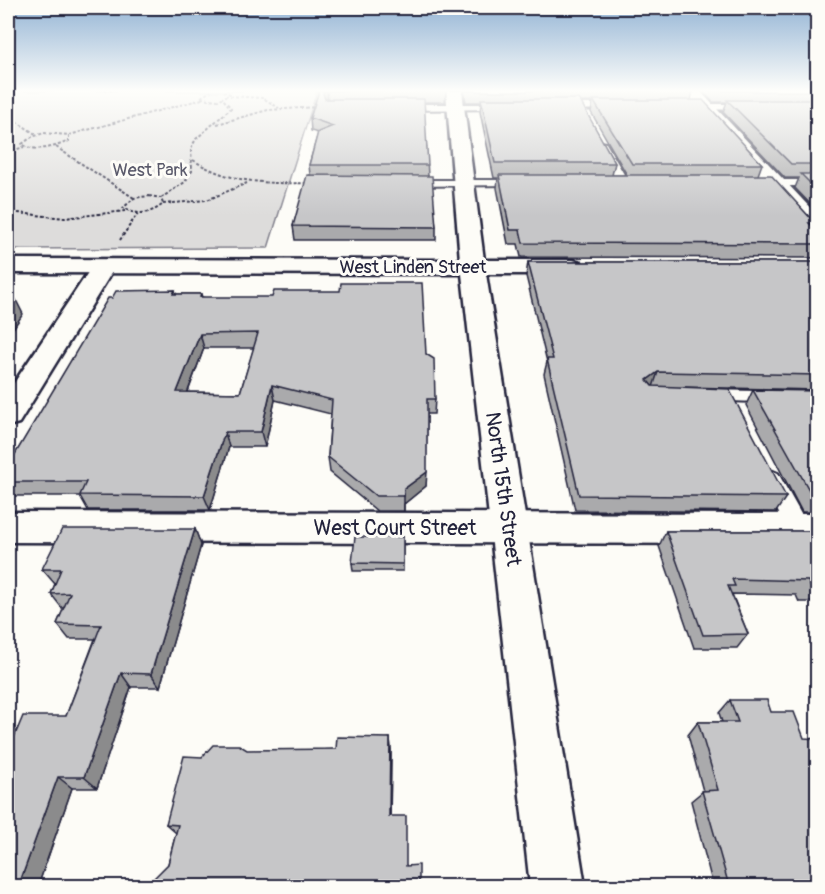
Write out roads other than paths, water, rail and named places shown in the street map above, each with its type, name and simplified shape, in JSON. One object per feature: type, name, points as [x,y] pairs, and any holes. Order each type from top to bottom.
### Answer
[{"type":"street","name":"North 15th Street","points":[[459,133],[473,267],[558,886]]},
{"type":"street","points":[[729,133],[818,230]]},
{"type":"street","name":"West Linden Street","points":[[8,267],[596,267]]},
{"type":"street","points":[[8,415],[103,267]]},
{"type":"street","name":"West Court Street","points":[[8,527],[808,529]]},
{"type":"lane","points":[[597,135],[623,183]]},
{"type":"lane","points":[[394,183],[533,183]]},
{"type":"lane","points":[[751,183],[818,183]]},
{"type":"lane","points":[[686,396],[818,398]]},
{"type":"lane","points":[[729,396],[740,417]]},
{"type":"lane","points":[[761,458],[808,529]]},
{"type":"park label","name":"West Park","points":[[150,170]]}]
